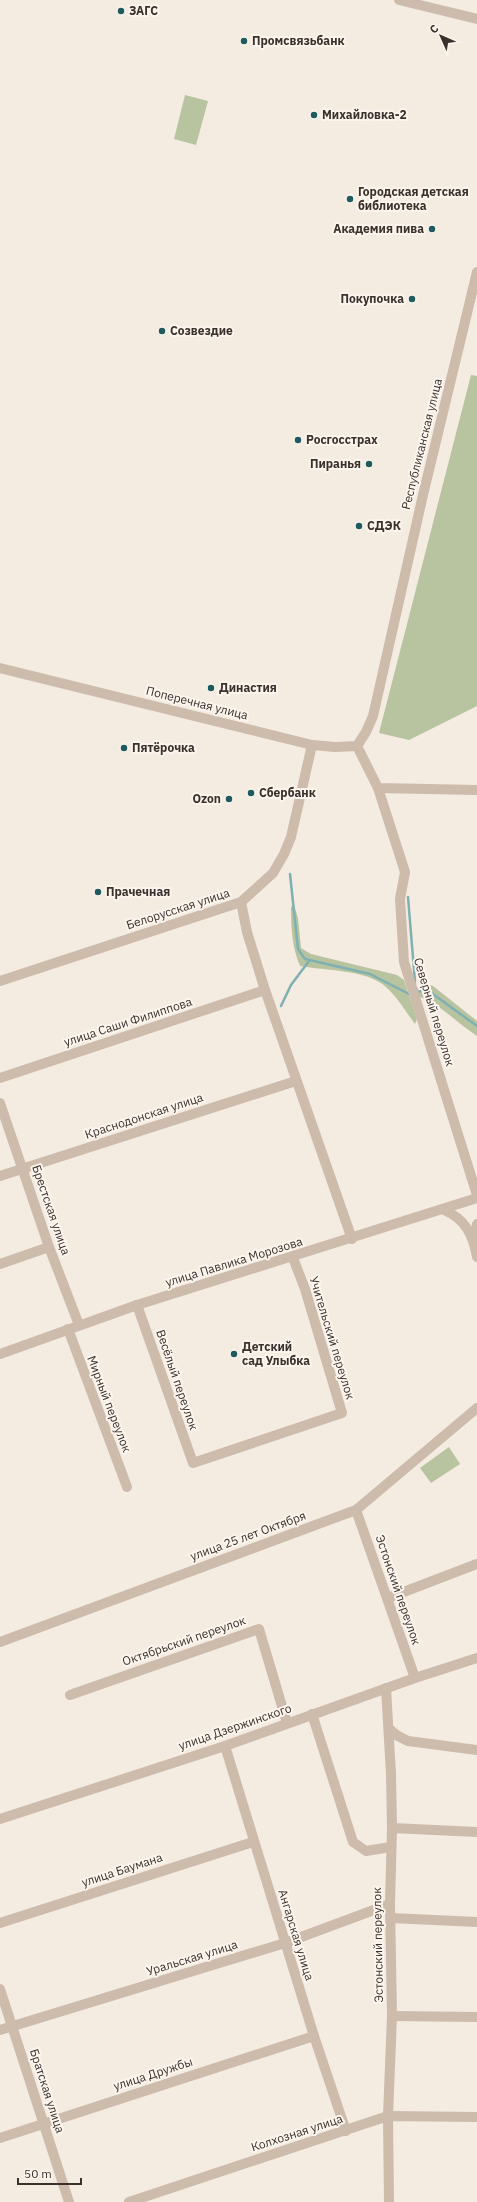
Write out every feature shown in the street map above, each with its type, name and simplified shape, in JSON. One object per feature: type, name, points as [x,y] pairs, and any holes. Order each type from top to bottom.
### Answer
[{"type":"street","points":[[399,0],[477,19]]},
{"type":"street","name":"Республиканская улица","points":[[357,746],[366,732],[373,716],[423,495],[477,272]]},
{"type":"street","name":"Поперечная улица","points":[[0,668],[312,745],[336,747],[357,746]]},
{"type":"street","name":"Белорусская улица","points":[[0,982],[240,902],[273,873],[284,854],[291,837],[312,745]]},
{"type":"street","name":"Северный переулок","points":[[357,746],[378,788],[405,872],[400,899],[404,962],[477,1195]]},
{"type":"street","points":[[378,788],[477,790]]},
{"type":"street","points":[[240,902],[246,932],[265,990],[352,1238]]},
{"type":"street","name":"улица Саши Филиппова","points":[[0,1078],[265,990]]},
{"type":"street","name":"Краснодонская улица","points":[[0,1176],[296,1081]]},
{"type":"street","name":"Брестская улица","points":[[0,1103],[49,1247],[79,1325]]},
{"type":"street","name":"улица Павлика Морозова","points":[[0,1354],[137,1305],[293,1258],[477,1198]]},
{"type":"street","points":[[444,1210],[454,1214],[463,1222],[474,1241],[477,1257]]},
{"type":"street","points":[[474,1241],[477,1224]]},
{"type":"street","points":[[0,1264],[49,1247]]},
{"type":"street","name":"Учительский переулок","points":[[193,1463],[342,1413],[305,1289],[293,1258]]},
{"type":"street","name":"Весёлый переулок","points":[[137,1305],[193,1463]]},
{"type":"street","name":"Мирный переулок","points":[[68,1329],[127,1487]]},
{"type":"street","name":"улица 25 лет Октября","points":[[0,1642],[356,1510],[477,1408]]},
{"type":"street","name":"Эстонский переулок","points":[[356,1510],[415,1678]]},
{"type":"street","points":[[388,1598],[477,1564]]},
{"type":"street","name":"Октябрьский переулок","points":[[70,1695],[259,1629],[287,1723]]},
{"type":"street","name":"улица Дзержинского","points":[[0,1819],[224,1746],[386,1688],[477,1658]]},
{"type":"street","name":"Эстонский переулок","points":[[386,1688],[389,1729],[392,1828],[390,1904],[392,2016],[388,2116],[389,2202]]},
{"type":"street","points":[[312,1714],[353,1842],[366,1851],[392,1847]]},
{"type":"street","points":[[389,1729],[408,1741],[477,1750]]},
{"type":"street","name":"Ангарская улица","points":[[224,1746],[314,2036],[346,2131]]},
{"type":"street","points":[[392,1828],[477,1832]]},
{"type":"street","name":"улица Баумана","points":[[0,1923],[253,1842]]},
{"type":"street","name":"Уральская улица","points":[[0,2030],[285,1943],[390,1904]]},
{"type":"street","points":[[391,1918],[477,1922]]},
{"type":"street","name":"Братская улица","points":[[0,1989],[69,2202]]},
{"type":"street","points":[[392,2016],[477,2017]]},
{"type":"street","name":"улица Дружбы","points":[[0,2138],[314,2036]]},
{"type":"street","name":"Колхозная улица","points":[[129,2202],[388,2116],[477,2117]]},
{"type":"green space","points":[[185,95],[208,101],[196,145],[174,139]]},
{"type":"green space","points":[[471,375],[477,376],[477,706],[409,740],[379,733]]},
{"type":"green space","points":[[294,905],[298,918],[301,948],[311,954],[397,975],[404,980],[417,1019],[415,1024],[402,1005],[386,987],[378,981],[357,974],[300,966],[295,952],[292,930],[291,907]]},
{"type":"green space","points":[[423,983],[433,986],[477,1021],[477,1036],[433,1003],[417,996],[417,988]]},
{"type":"green space","points":[[449,1447],[460,1464],[431,1483],[420,1468]]},
{"type":"waterway","points":[[290,874],[298,949],[305,959],[370,974],[409,994]]},
{"type":"waterway","points":[[408,897],[415,982]]},
{"type":"waterway","points":[[281,1006],[291,985],[309,961]]},
{"type":"waterway","points":[[417,992],[426,989],[477,1026]]},
{"type":"place","name":"ЗАГС","points":[[121,11]]},
{"type":"place","name":"Промсвязьбанк","points":[[244,41]]},
{"type":"place","name":"Михайловка-2","points":[[314,115]]},
{"type":"place","name":"Городская детская библиотека","points":[[350,199]]},
{"type":"place","name":"Академия пива","points":[[432,229]]},
{"type":"place","name":"Покупочка","points":[[412,299]]},
{"type":"place","name":"Созвездие","points":[[162,331]]},
{"type":"place","name":"Росгосстрах","points":[[298,440]]},
{"type":"place","name":"Пиранья","points":[[369,464]]},
{"type":"place","name":"СДЭК","points":[[359,526]]},
{"type":"place","name":"Династия","points":[[211,688]]},
{"type":"place","name":"Пятёрочка","points":[[124,748]]},
{"type":"place","name":"Сбербанк","points":[[251,793]]},
{"type":"place","name":"Ozon","points":[[229,799]]},
{"type":"place","name":"Прачечная","points":[[98,892]]},
{"type":"place","name":"Детский сад Улыбка","points":[[234,1354]]}]
